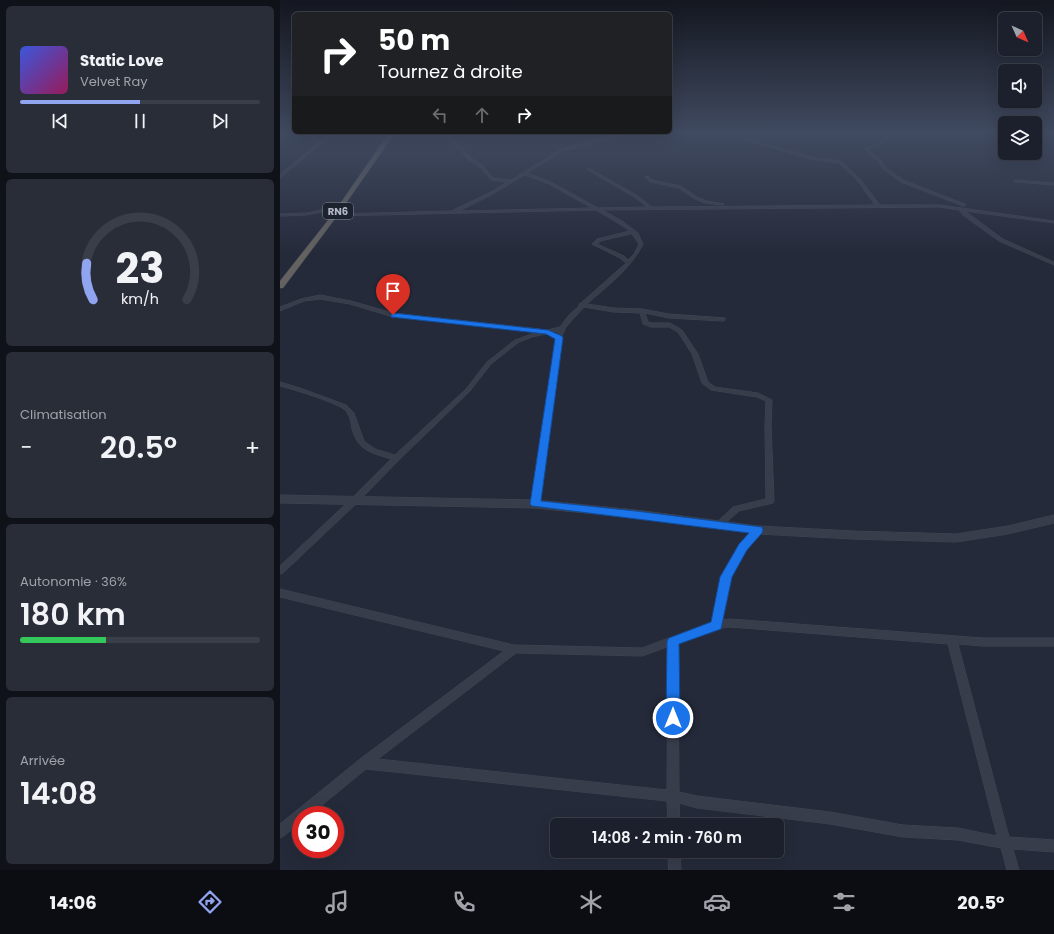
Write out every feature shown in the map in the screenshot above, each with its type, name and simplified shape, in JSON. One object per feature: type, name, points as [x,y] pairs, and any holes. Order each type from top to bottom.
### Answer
[{"type":"highway","name":"RN6","points":[[280,286],[335,215],[363,174]]},
{"type":"street","points":[[487,174],[490,178],[497,180],[510,180]]},
{"type":"street","points":[[450,214],[482,198],[523,174]]},
{"type":"street","points":[[526,174],[550,183],[634,232],[639,238],[641,244],[638,251],[629,263],[582,305],[563,328],[559,338],[535,504]]},
{"type":"street","points":[[597,174],[637,197],[651,208]]},
{"type":"street","points":[[852,174],[878,206]]},
{"type":"street","points":[[892,174],[908,184],[959,204],[987,212]]},
{"type":"street","points":[[647,177],[651,181],[680,187],[696,198],[706,202],[729,205],[736,208]]},
{"type":"street","points":[[1016,181],[1054,184]]},
{"type":"street","points":[[940,206],[965,214]]},
{"type":"street","points":[[335,215],[450,214],[651,208],[940,206],[1054,222]]},
{"type":"street","points":[[280,215],[306,214],[340,207]]},
{"type":"street","points":[[960,208],[965,214],[1001,240],[1054,264]]},
{"type":"street","points":[[629,263],[622,257],[594,244],[599,240],[634,232]]},
{"type":"street","points":[[280,309],[303,300],[320,297],[351,303],[393,315],[548,332],[559,338]]},
{"type":"street","points":[[582,305],[614,310],[642,311],[669,316],[723,319]]},
{"type":"street","points":[[642,311],[645,323],[651,325],[670,325],[680,332],[695,354],[705,383],[713,389],[758,395],[769,400],[768,425],[770,501],[736,509],[718,525]]},
{"type":"street","points":[[517,341],[530,336],[563,328]]},
{"type":"street","points":[[280,571],[468,390],[489,363],[517,341],[528,330]]},
{"type":"street","points":[[280,384],[298,389],[350,410],[361,442],[370,449],[396,458]]},
{"type":"street","points":[[280,499],[535,504],[758,530],[956,538],[1008,530],[1054,519]]},
{"type":"street","points":[[716,625],[726,577],[743,547],[758,530]]},
{"type":"street","points":[[280,593],[514,649],[642,652],[716,625],[730,623],[983,642],[1054,642]]},
{"type":"street","points":[[952,639],[1013,870]]},
{"type":"street","points":[[673,641],[674,818]]},
{"type":"street","points":[[312,806],[364,763],[514,649]]},
{"type":"street","points":[[364,763],[673,796],[697,802],[830,818],[903,831],[958,834],[1005,843],[1054,846]]},
{"type":"street","points":[[280,832],[292,822]]},
{"type":"street","points":[[674,858],[675,870]]},
{"type":"route","points":[[393,315],[548,332],[559,338],[549,398],[548,420],[535,504],[636,514],[758,530],[743,547],[726,577],[716,625],[673,641],[673,718]]}]
